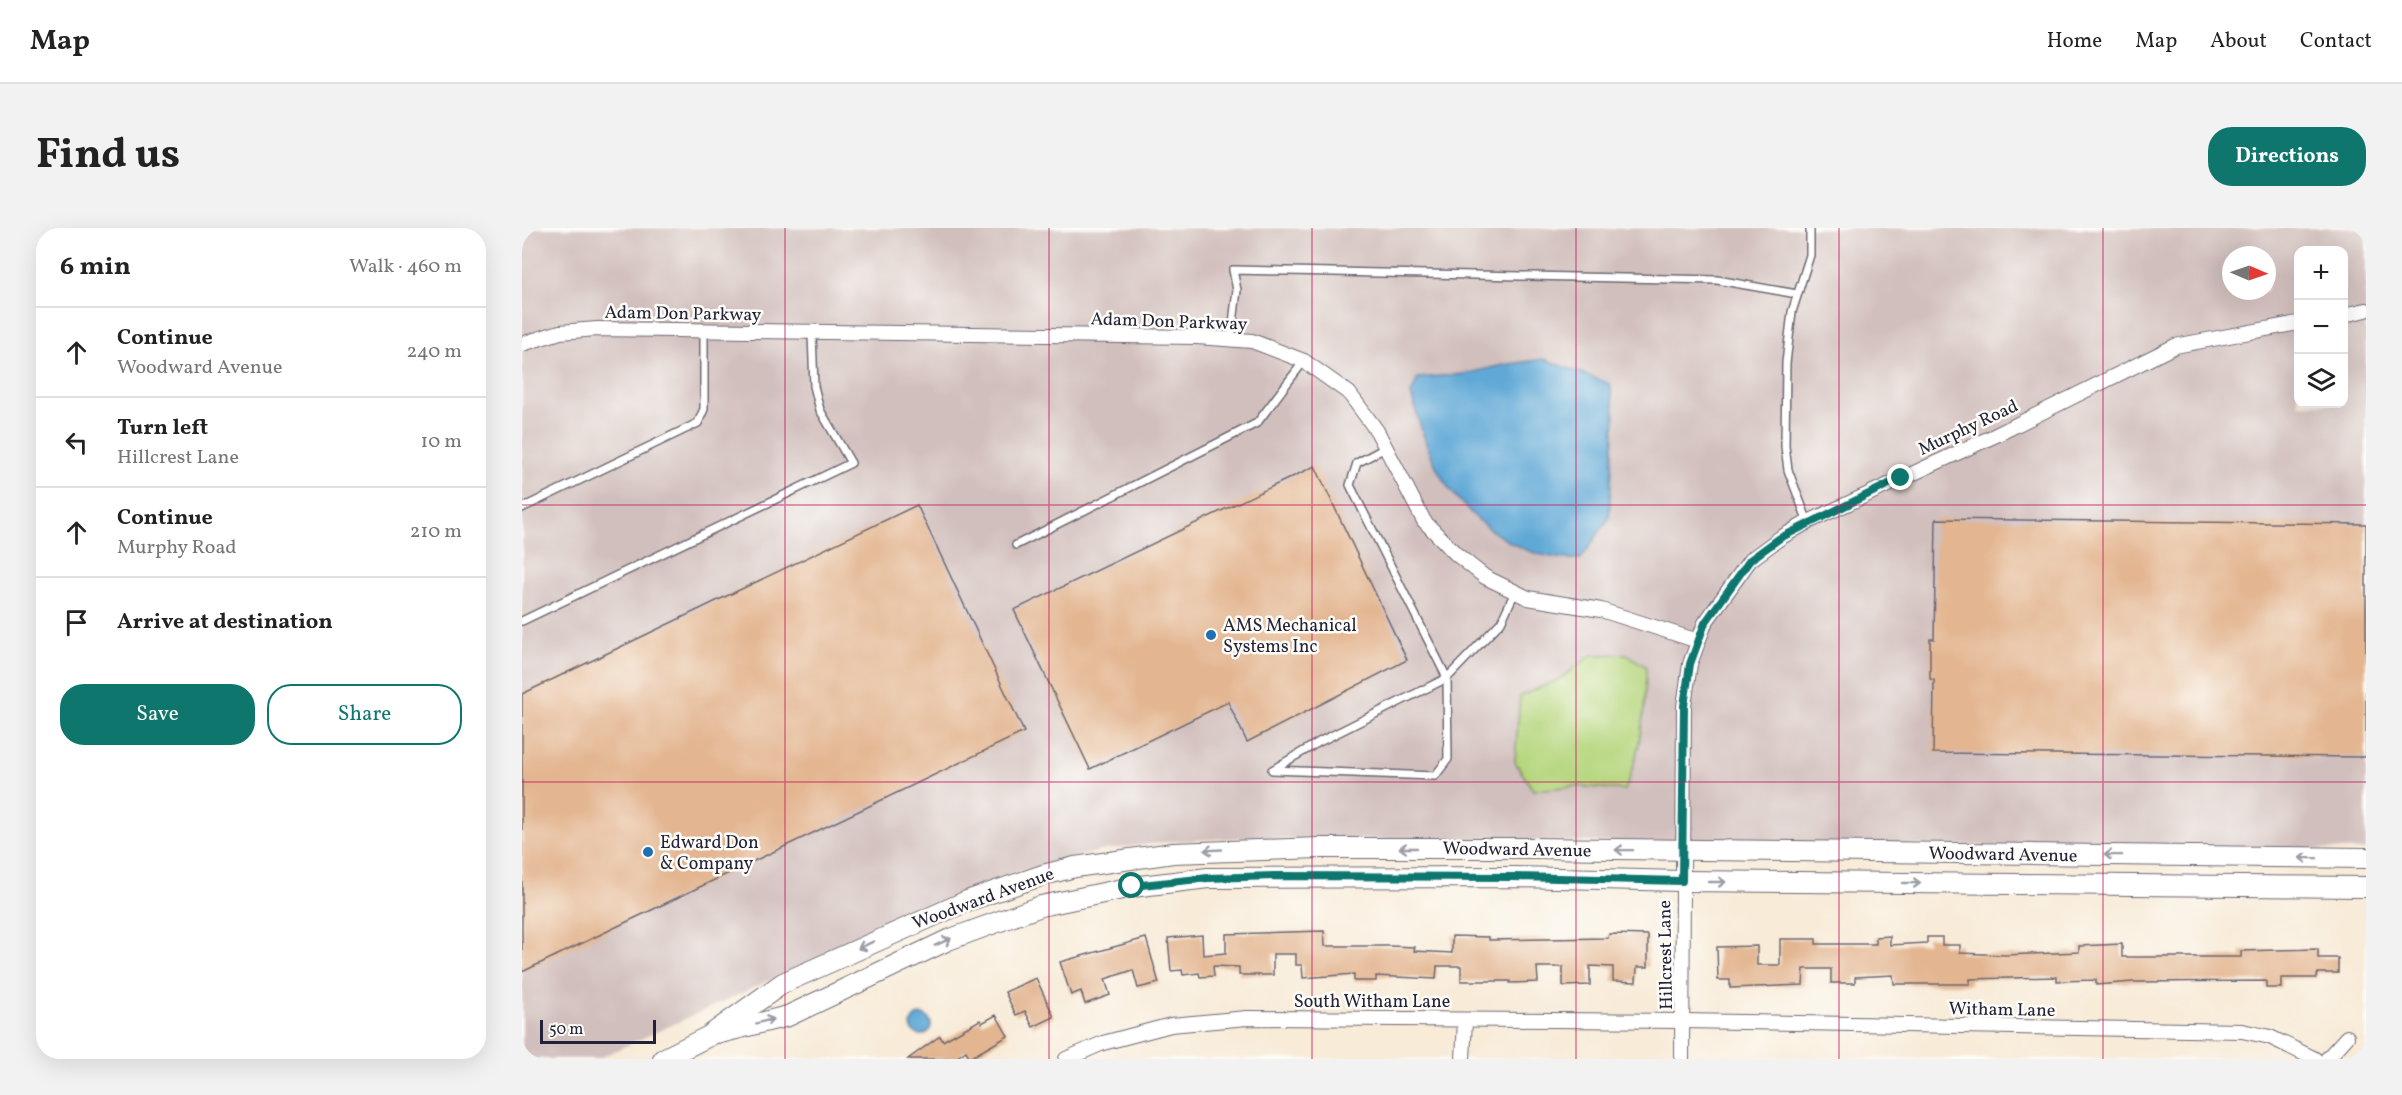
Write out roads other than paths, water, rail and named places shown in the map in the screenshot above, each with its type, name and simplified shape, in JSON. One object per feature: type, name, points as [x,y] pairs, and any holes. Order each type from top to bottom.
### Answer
[{"type":"street","points":[[2348,314],[2366,310]]},
{"type":"street","name":"Murphy Road","points":[[1682,851],[1684,706],[1690,664],[1705,623],[1750,560],[1780,538],[1808,522],[1994,436],[2175,346],[2294,324]]},
{"type":"street","name":"Adam Don Parkway","points":[[522,344],[539,337],[575,330],[1197,337],[1252,341],[1304,361],[1349,393],[1377,431],[1424,521],[1456,554],[1485,578],[1527,598],[1601,609],[1698,641]]},
{"type":"street","name":"Woodward Avenue","points":[[663,1059],[709,1036],[783,983],[967,901],[1043,875],[1075,867],[1173,853],[1229,849],[1531,848],[2366,858]]},
{"type":"street","name":"Hillcrest Lane","points":[[1682,851],[1682,1059]]},
{"type":"street","name":"Woodward Avenue","points":[[709,1036],[788,1016],[948,940],[1004,918],[1073,897],[1132,886],[1208,878],[1513,877],[1682,881],[2366,887]]},
{"type":"street","name":"South Witham Lane","points":[[1066,1059],[1103,1043],[1171,1025],[1206,1020],[1683,1021]]},
{"type":"street","points":[[1462,1059],[1465,1020]]},
{"type":"street","name":"Witham Lane","points":[[1683,1021],[2242,1031],[2270,1037],[2315,1059]]},
{"type":"street","points":[[2327,1059],[2347,1037]]},
{"type":"lane","points":[[1808,522],[1788,470],[1785,446],[1786,363],[1797,294],[1810,255],[1810,228]]},
{"type":"lane","points":[[1231,339],[1237,290],[1233,270],[1717,280],[1797,294]]},
{"type":"lane","points":[[522,508],[698,423],[704,409],[704,332]]},
{"type":"lane","points":[[522,621],[851,463],[820,410],[814,386],[812,333]]},
{"type":"lane","points":[[1016,545],[1257,423],[1304,361]]},
{"type":"lane","points":[[1385,448],[1357,464],[1350,485],[1447,678],[1448,759],[1435,776],[1272,770],[1319,742],[1447,678],[1501,622],[1515,592]]},
{"type":"water","points":[[1544,359],[1610,384],[1615,417],[1609,518],[1581,559],[1542,555],[1524,549],[1491,530],[1476,518],[1449,488],[1436,467],[1411,394],[1418,378],[1465,374]]},
{"type":"water","points":[[921,1015],[928,1018],[931,1025],[928,1032],[921,1035],[914,1032],[911,1025],[914,1018]]},
{"type":"place","name":"AMS Mechanical Systems Inc","points":[[1211,635]]},
{"type":"place","name":"Edward Don & Company","points":[[648,852]]}]
